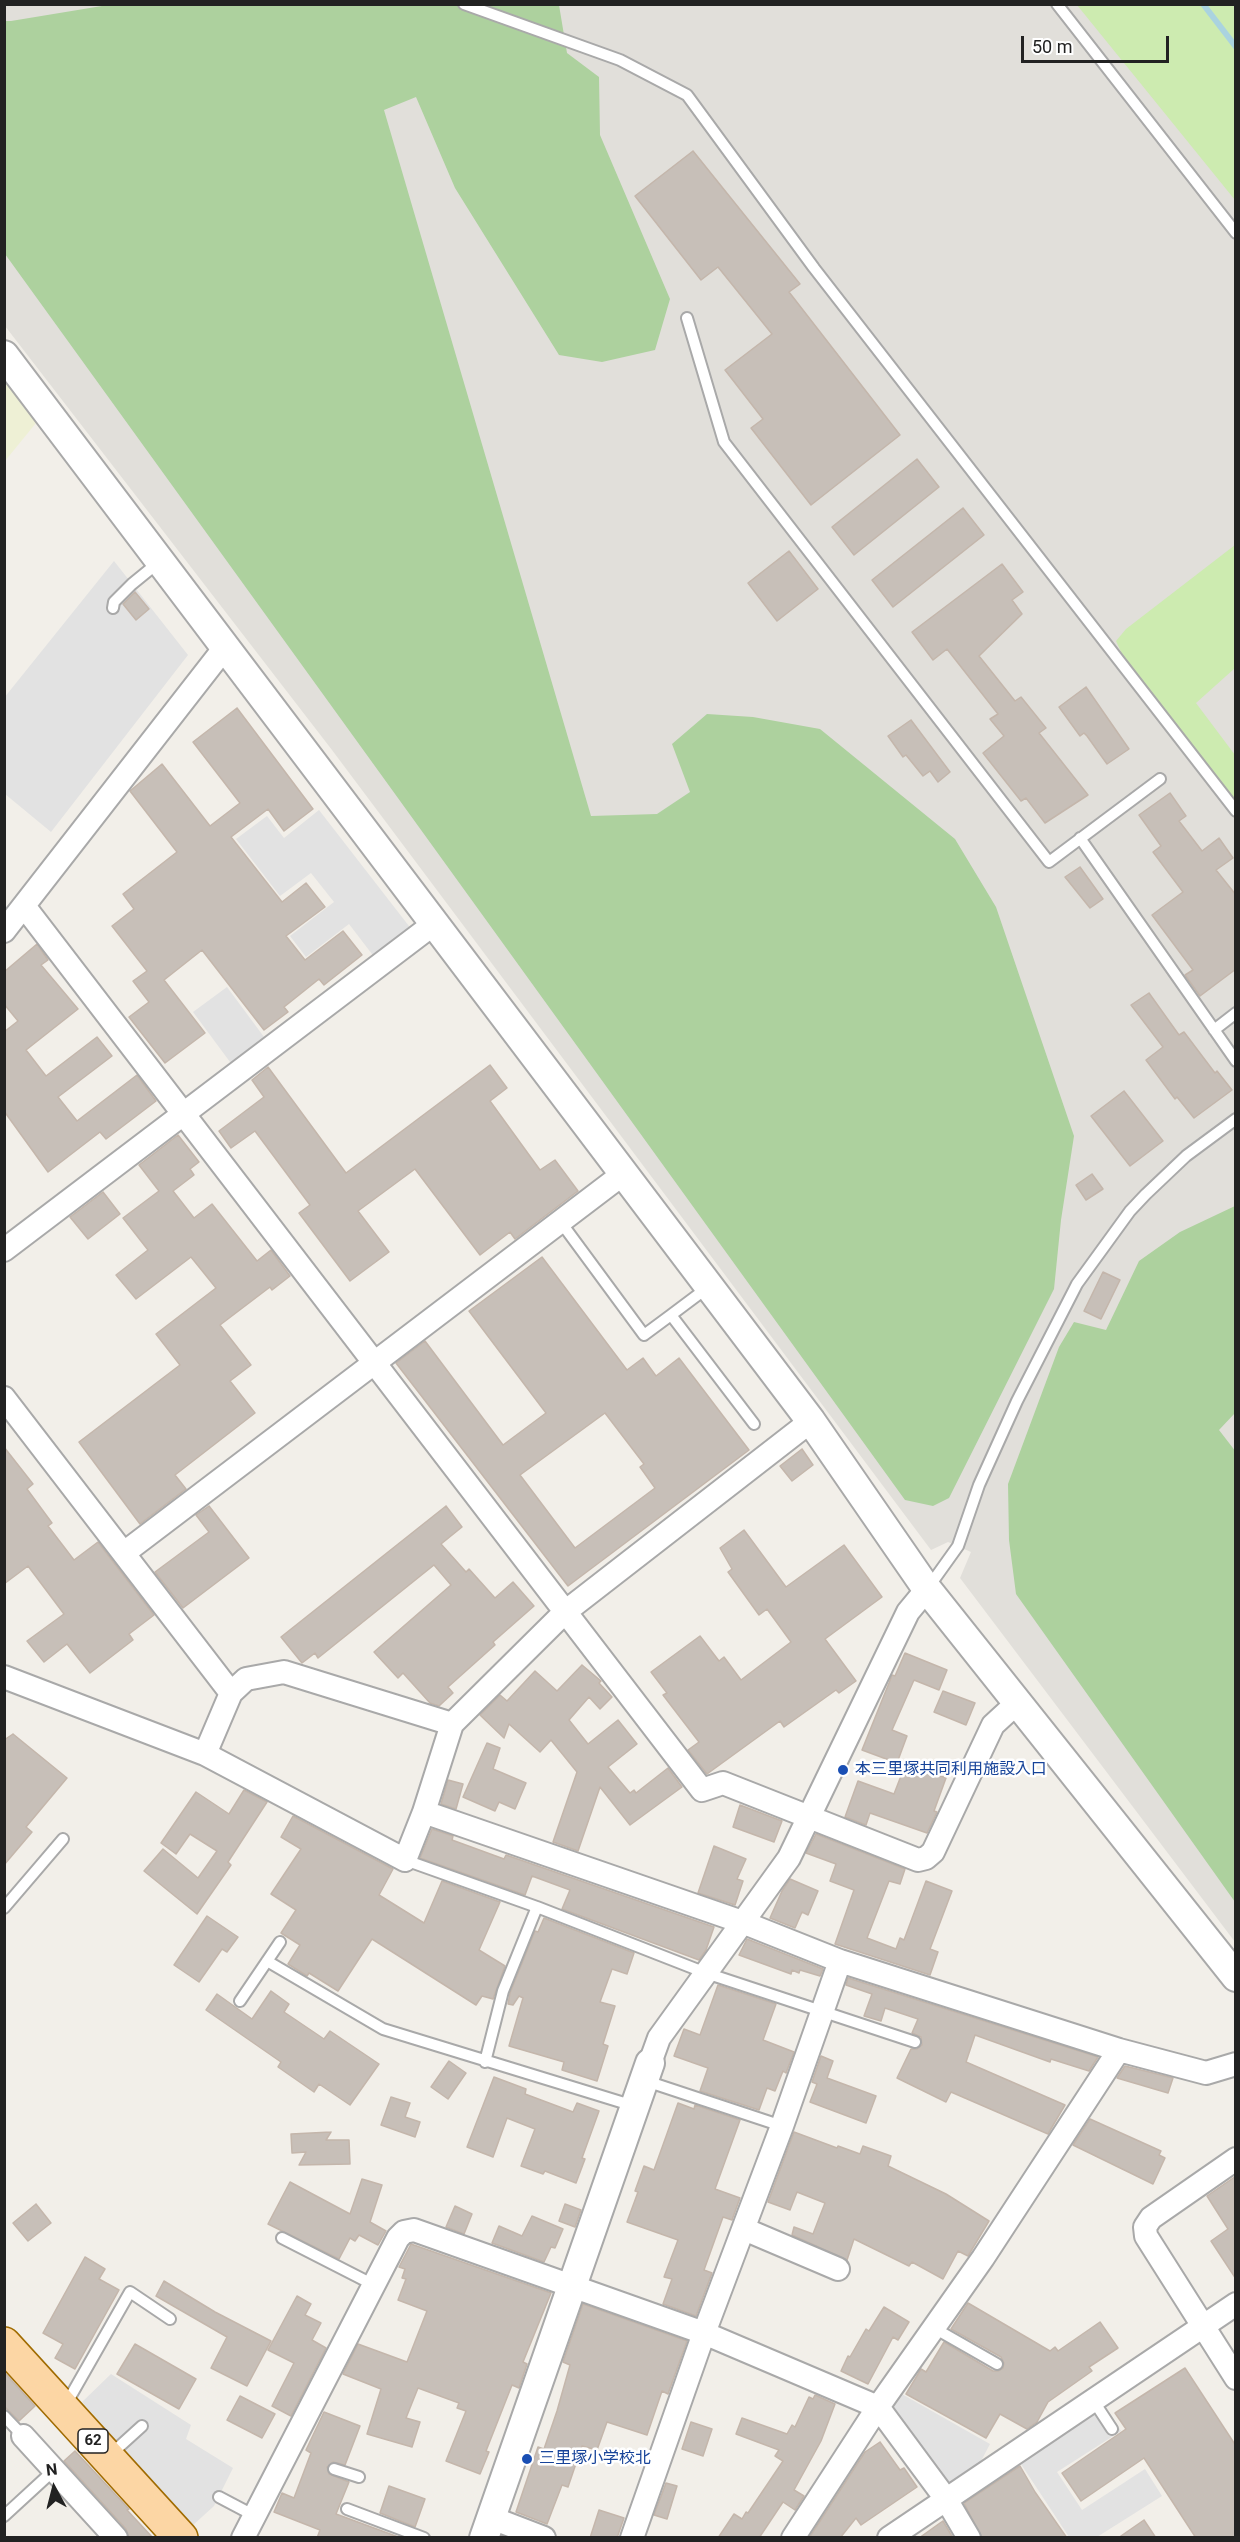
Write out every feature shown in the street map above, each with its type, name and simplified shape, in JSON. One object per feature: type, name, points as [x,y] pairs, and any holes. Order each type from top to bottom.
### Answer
[{"type":"main road","name":"62","points":[[4,2344],[181,2538]]},
{"type":"street","points":[[4,354],[811,1421],[927,1589],[1236,1977]]},
{"type":"street","points":[[4,931],[226,646]]},
{"type":"street","points":[[24,906],[702,1790],[723,1783],[918,1860],[926,1858],[933,1852],[993,1725],[1017,1703]]},
{"type":"street","points":[[4,1250],[435,923]]},
{"type":"street","points":[[124,1553],[623,1174]]},
{"type":"street","points":[[8,1410],[124,1553],[231,1693]]},
{"type":"street","points":[[4,1677],[205,1754],[405,1860],[424,1812],[452,1724],[565,1612],[811,1421]]},
{"type":"street","points":[[544,2538],[488,2528],[574,2286],[634,2106],[660,2038],[782,1869],[810,1817],[908,1612],[927,1589]]},
{"type":"street","points":[[205,1754],[231,1693],[246,1679],[284,1672],[452,1724]]},
{"type":"street","points":[[424,1812],[742,1922],[840,1961],[1119,2050],[1206,2073],[1236,2064]]},
{"type":"street","points":[[632,2538],[840,1961]]},
{"type":"street","points":[[793,2538],[878,2407],[983,2258],[1119,2050]]},
{"type":"street","points":[[1236,2159],[1151,2218],[1145,2227],[1146,2236],[1236,2378]]},
{"type":"street","points":[[744,2229],[838,2269]]},
{"type":"street","points":[[243,2538],[398,2238],[404,2232],[414,2230],[704,2333],[878,2407],[946,2499],[969,2538]]},
{"type":"street","points":[[889,2538],[1236,2304]]},
{"type":"street","points":[[23,2436],[105,2534]]},
{"type":"lane","points":[[464,4],[620,60],[687,95],[822,277],[1236,811]]},
{"type":"lane","points":[[1057,4],[1236,233]]},
{"type":"lane","points":[[687,318],[724,442],[1048,862],[1160,779]]},
{"type":"lane","points":[[113,608],[114,603],[132,584],[162,560]]},
{"type":"lane","points":[[1080,838],[1236,1061]]},
{"type":"lane","points":[[1214,1030],[1236,1013]]},
{"type":"lane","points":[[927,1589],[958,1546],[979,1485],[1017,1401],[1077,1284],[1130,1211],[1146,1194],[1186,1156],[1236,1119]]},
{"type":"lane","points":[[560,1221],[644,1335],[708,1287]]},
{"type":"lane","points":[[671,1315],[754,1424]]},
{"type":"lane","points":[[4,1908],[63,1839]]},
{"type":"lane","points":[[405,1860],[537,1907],[706,1973],[915,2042]]},
{"type":"lane","points":[[485,2062],[503,1991],[537,1907]]},
{"type":"lane","points":[[240,2001],[280,1942]]},
{"type":"lane","points":[[267,1961],[384,2029],[485,2062],[634,2106]]},
{"type":"lane","points":[[647,2072],[782,2126]]},
{"type":"lane","points":[[282,2238],[374,2285]]},
{"type":"lane","points":[[64,2408],[130,2292],[170,2319]]},
{"type":"lane","points":[[934,2328],[997,2364]]},
{"type":"lane","points":[[1093,2400],[1112,2429]]},
{"type":"lane","points":[[4,2416],[23,2436]]},
{"type":"lane","points":[[108,2457],[142,2426]]},
{"type":"lane","points":[[334,2469],[359,2477]]},
{"type":"lane","points":[[4,2516],[52,2471]]},
{"type":"lane","points":[[219,2497],[255,2516]]},
{"type":"lane","points":[[347,2509],[424,2538]]},
{"type":"shaded area","points":[[5,5],[1235,5],[1235,1942],[960,1578],[971,1552],[948,1542],[931,1550],[332,750],[5,326]]},
{"type":"shaded area","points":[[114,561],[188,655],[51,832],[5,794],[4,698]]},
{"type":"shaded area","points":[[319,810],[412,930],[375,958],[349,924],[306,957],[290,936],[334,902],[311,873],[280,896],[236,839],[267,816],[284,838]]},
{"type":"shaded area","points":[[227,987],[267,1041],[233,1066],[193,1012]]},
{"type":"shaded area","points":[[111,2374],[191,2425],[186,2439],[233,2468],[214,2506],[192,2526],[82,2402]]},
{"type":"shaded area","points":[[900,2393],[990,2444],[980,2463],[952,2484],[940,2480],[891,2410],[892,2402]]},
{"type":"shaded area","points":[[1105,2406],[1121,2431],[1057,2472],[1082,2510],[1145,2469],[1162,2496],[1097,2537],[1069,2537],[1019,2461]]},
{"type":"green space","points":[[114,4],[464,4],[483,8],[485,4],[559,5],[567,53],[599,77],[600,135],[670,299],[655,350],[602,362],[559,355],[455,188],[416,97],[384,110],[591,816],[657,814],[690,792],[672,744],[707,714],[753,717],[820,729],[955,839],[996,907],[1074,1136],[1061,1220],[1054,1289],[949,1498],[933,1506],[905,1500],[5,254],[4,21]]},
{"type":"green space","points":[[1077,5],[1235,5],[1235,200]]},
{"type":"green space","points":[[5,379],[45,412],[5,461]]},
{"type":"green space","points":[[1235,545],[1235,668],[1196,703],[1235,755],[1235,807],[1122,654],[1116,641],[1126,629]]},
{"type":"green space","points":[[1235,1206],[1235,1413],[1219,1430],[1236,1452],[1235,1902],[1016,1594],[1009,1540],[1008,1484],[1059,1347],[1074,1322],[1106,1330],[1139,1261],[1180,1232]]},
{"type":"building","points":[[693,151],[800,284],[789,292],[900,435],[811,505],[751,428],[763,419],[725,370],[772,334],[718,267],[701,280],[635,196]]},
{"type":"building","points":[[917,459],[939,487],[854,555],[832,527]]},
{"type":"building","points":[[963,508],[984,535],[893,607],[872,580]]},
{"type":"building","points":[[789,551],[818,589],[777,621],[748,583]]},
{"type":"building","points":[[1002,564],[1023,592],[1012,600],[1022,614],[979,656],[1015,701],[1021,697],[1046,728],[1039,733],[1088,795],[1045,823],[1026,798],[1021,801],[983,753],[1004,736],[990,719],[998,714],[947,649],[933,660],[912,632]]},
{"type":"building","points":[[135,592],[149,609],[136,620],[123,604]]},
{"type":"building","points":[[1086,687],[1129,749],[1107,764],[1087,736],[1084,733],[1080,736],[1059,707]]},
{"type":"building","points":[[237,708],[313,809],[284,831],[268,809],[231,837],[282,902],[306,883],[325,907],[286,936],[305,960],[343,931],[362,955],[324,985],[319,979],[284,1007],[288,1012],[264,1030],[202,950],[164,980],[205,1033],[165,1063],[129,1017],[149,1002],[133,981],[147,971],[112,926],[134,909],[123,894],[177,852],[130,791],[162,764],[210,826],[240,803],[193,742]]},
{"type":"building","points":[[911,720],[950,772],[938,782],[930,771],[923,776],[906,755],[903,757],[888,736]]},
{"type":"building","points":[[1170,793],[1186,816],[1179,821],[1202,851],[1219,838],[1233,858],[1216,870],[1236,895],[1236,969],[1200,996],[1185,975],[1193,970],[1152,915],[1183,892],[1153,852],[1161,846],[1139,815]]},
{"type":"building","points":[[1080,867],[1103,899],[1090,908],[1065,877]]},
{"type":"building","points":[[37,944],[48,960],[41,965],[78,1009],[26,1050],[46,1076],[97,1037],[112,1056],[58,1097],[77,1121],[137,1075],[156,1101],[106,1139],[100,1132],[48,1172],[4,1111],[4,1032],[18,1021],[4,1004],[4,972]]},
{"type":"building","points":[[1149,993],[1179,1035],[1184,1032],[1215,1073],[1217,1071],[1232,1090],[1194,1118],[1177,1097],[1175,1099],[1146,1060],[1163,1047],[1131,1005]]},
{"type":"building","points":[[490,1065],[507,1088],[490,1101],[540,1170],[555,1160],[578,1191],[515,1239],[510,1232],[480,1255],[415,1169],[358,1211],[389,1252],[350,1281],[299,1213],[310,1205],[255,1131],[231,1148],[219,1131],[264,1097],[252,1080],[268,1067],[346,1173]]},
{"type":"building","points":[[1124,1091],[1163,1141],[1130,1166],[1091,1116]]},
{"type":"building","points":[[178,1135],[199,1162],[190,1169],[194,1175],[173,1191],[194,1218],[212,1204],[257,1261],[271,1250],[290,1276],[272,1290],[270,1287],[220,1325],[251,1365],[230,1381],[255,1413],[175,1475],[186,1489],[140,1524],[79,1442],[180,1365],[156,1334],[216,1288],[191,1257],[136,1299],[116,1275],[148,1250],[123,1218],[159,1191],[139,1165]]},
{"type":"building","points":[[1092,1174],[1103,1189],[1086,1200],[1076,1185]]},
{"type":"building","points":[[103,1192],[120,1214],[88,1239],[70,1217]]},
{"type":"building","points":[[542,1257],[627,1370],[643,1358],[656,1376],[679,1358],[749,1450],[568,1586],[396,1363],[425,1341],[503,1445],[546,1413],[469,1311]],"holes":[[[605,1413],[644,1464],[640,1467],[655,1488],[575,1548],[520,1475]]]},
{"type":"building","points":[[1103,1272],[1120,1280],[1101,1319],[1084,1311]]},
{"type":"building","points":[[4,1447],[33,1484],[27,1489],[52,1523],[48,1526],[74,1560],[98,1542],[154,1615],[129,1634],[133,1640],[90,1673],[67,1644],[44,1662],[27,1641],[64,1614],[28,1566],[4,1584]]},
{"type":"building","points":[[802,1449],[813,1465],[792,1481],[780,1466]]},
{"type":"building","points":[[209,1506],[249,1558],[183,1608],[155,1572],[209,1532],[196,1515]]},
{"type":"building","points":[[446,1506],[462,1527],[441,1544],[466,1572],[469,1569],[495,1598],[513,1582],[534,1606],[493,1642],[495,1645],[448,1687],[453,1693],[439,1706],[430,1703],[403,1673],[398,1678],[374,1652],[451,1585],[434,1565],[318,1658],[315,1653],[302,1663],[281,1637]]},
{"type":"building","points":[[744,1530],[786,1587],[844,1545],[882,1597],[825,1639],[856,1681],[839,1693],[836,1690],[784,1727],[780,1721],[707,1774],[688,1750],[699,1742],[663,1695],[667,1693],[651,1672],[700,1636],[719,1661],[724,1657],[741,1680],[791,1642],[767,1609],[759,1615],[728,1572],[732,1569],[720,1548]]},
{"type":"building","points":[[905,1653],[947,1670],[939,1690],[914,1680],[892,1730],[907,1736],[897,1763],[862,1750],[892,1675],[895,1676]]},
{"type":"building","points":[[582,1665],[601,1681],[599,1683],[612,1697],[600,1709],[589,1697],[569,1720],[588,1744],[618,1720],[637,1744],[608,1767],[630,1793],[634,1790],[636,1793],[668,1768],[682,1787],[630,1825],[600,1787],[578,1851],[553,1842],[577,1772],[551,1740],[540,1752],[509,1724],[504,1738],[480,1715],[500,1695],[507,1701],[535,1671],[557,1691]]},
{"type":"building","points":[[943,1691],[975,1703],[966,1725],[934,1712]]},
{"type":"building","points":[[13,1734],[67,1778],[26,1827],[32,1832],[4,1865],[4,1740]]},
{"type":"building","points":[[487,1743],[500,1748],[493,1769],[526,1783],[515,1809],[499,1802],[495,1811],[463,1797]]},
{"type":"building","points":[[906,1763],[946,1778],[934,1811],[937,1812],[927,1833],[870,1813],[866,1825],[845,1817],[858,1781],[894,1794]]},
{"type":"building","points":[[448,1780],[463,1784],[456,1809],[441,1804]]},
{"type":"building","points":[[244,1790],[267,1802],[228,1862],[231,1865],[197,1914],[144,1871],[163,1849],[198,1878],[217,1851],[190,1834],[176,1854],[161,1843],[196,1792],[229,1814]]},
{"type":"building","points":[[740,1805],[782,1821],[774,1842],[733,1827]]},
{"type":"building","points":[[293,1816],[393,1869],[379,1895],[424,1923],[442,1881],[500,1902],[479,1950],[505,1966],[493,1999],[482,1996],[476,2005],[372,1939],[338,1991],[309,1973],[307,1976],[288,1964],[300,1945],[281,1933],[296,1910],[271,1894],[301,1849],[281,1837]]},
{"type":"building","points":[[432,1829],[453,1836],[452,1840],[504,1859],[506,1855],[714,1927],[706,1950],[699,1960],[562,1909],[570,1890],[532,1876],[525,1895],[420,1858]]},
{"type":"building","points":[[816,1834],[905,1869],[900,1884],[889,1881],[867,1938],[896,1949],[900,1938],[904,1940],[926,1881],[952,1891],[930,1949],[938,1952],[930,1975],[835,1944],[854,1890],[830,1881],[836,1864],[806,1853]]},
{"type":"building","points":[[714,1846],[746,1859],[737,1879],[743,1881],[735,1905],[698,1893]]},
{"type":"building","points":[[790,1879],[818,1891],[808,1915],[802,1912],[795,1928],[770,1918]]},
{"type":"building","points":[[207,1916],[238,1937],[227,1952],[222,1949],[199,1982],[174,1965]]},
{"type":"building","points":[[544,1918],[634,1953],[627,1974],[612,1969],[600,2002],[615,2006],[603,2044],[608,2046],[597,2081],[562,2070],[564,2062],[509,2046],[523,1998],[519,1996],[513,2005],[508,2004],[510,1993],[535,1931],[538,1932]]},
{"type":"building","points":[[747,1939],[823,1969],[820,1976],[800,1970],[799,1973],[792,1970],[791,1974],[739,1955]]},
{"type":"building","points":[[848,1978],[1098,2057],[1089,2071],[1051,2059],[1050,2062],[975,2035],[966,2062],[1065,2105],[1048,2134],[951,2092],[946,2102],[897,2078],[911,2049],[917,2049],[922,2045],[921,2037],[912,2033],[918,2019],[885,2008],[881,2021],[864,2016],[872,1994],[846,1985]]},
{"type":"building","points":[[718,1985],[776,2004],[763,2040],[794,2052],[786,2073],[783,2071],[775,2091],[767,2088],[759,2110],[700,2091],[708,2068],[674,2056],[684,2029],[700,2035]]},
{"type":"building","points":[[271,1991],[289,2004],[284,2012],[324,2039],[330,2031],[379,2064],[350,2105],[319,2084],[314,2092],[278,2067],[281,2062],[206,2010],[217,1994],[252,2019]]},
{"type":"building","points":[[821,2056],[833,2061],[827,2078],[876,2096],[866,2123],[810,2102],[817,2084],[812,2082]]},
{"type":"building","points":[[449,2061],[466,2073],[448,2099],[431,2087]]},
{"type":"building","points":[[1125,2066],[1173,2078],[1168,2093],[1117,2078]]},
{"type":"building","points":[[494,2077],[526,2089],[525,2094],[573,2112],[577,2103],[599,2111],[582,2158],[585,2159],[576,2183],[545,2171],[543,2174],[521,2166],[535,2129],[507,2118],[493,2157],[467,2147]]},
{"type":"building","points":[[391,2097],[410,2103],[405,2117],[420,2122],[415,2137],[381,2125]]},
{"type":"building","points":[[678,2103],[694,2109],[695,2105],[740,2120],[715,2189],[740,2198],[732,2220],[723,2217],[704,2270],[712,2273],[696,2316],[663,2304],[672,2279],[664,2277],[678,2240],[627,2222],[638,2192],[635,2191],[644,2166],[654,2170]]},
{"type":"building","points":[[1090,2119],[1161,2151],[1159,2155],[1165,2158],[1153,2184],[1073,2145]]},
{"type":"building","points":[[331,2132],[326,2140],[349,2140],[350,2164],[299,2165],[306,2152],[292,2153],[291,2134]]},
{"type":"building","points":[[794,2132],[860,2154],[863,2146],[891,2156],[888,2166],[946,2194],[989,2221],[968,2256],[958,2251],[943,2279],[912,2262],[909,2266],[854,2239],[847,2260],[792,2235],[794,2227],[813,2234],[825,2203],[797,2192],[790,2210],[768,2202]]},
{"type":"building","points":[[1236,2176],[1236,2279],[1211,2241],[1228,2229],[1207,2196]]},
{"type":"building","points":[[362,2179],[382,2185],[370,2222],[386,2231],[378,2245],[359,2235],[355,2241],[350,2238],[339,2259],[268,2224],[290,2182],[350,2214]]},
{"type":"building","points":[[36,2204],[51,2223],[28,2241],[13,2223]]},
{"type":"building","points":[[565,2204],[581,2210],[575,2227],[559,2221]]},
{"type":"building","points":[[455,2206],[472,2214],[464,2234],[446,2227]]},
{"type":"building","points":[[532,2216],[563,2229],[555,2248],[551,2247],[544,2262],[492,2243],[499,2226],[522,2236]]},
{"type":"building","points":[[411,2244],[551,2293],[523,2362],[527,2364],[519,2388],[512,2385],[486,2451],[489,2452],[480,2474],[446,2461],[466,2411],[457,2408],[459,2403],[418,2388],[406,2418],[420,2422],[412,2447],[367,2434],[381,2389],[343,2374],[358,2344],[407,2362],[427,2311],[398,2300],[406,2279],[402,2278],[405,2269],[399,2267]]},
{"type":"building","points":[[85,2257],[105,2269],[99,2279],[119,2290],[75,2369],[55,2358],[63,2344],[43,2333]]},
{"type":"building","points":[[164,2281],[215,2312],[271,2341],[247,2386],[211,2368],[227,2337],[156,2296]]},
{"type":"building","points":[[297,2296],[311,2304],[305,2315],[321,2323],[312,2340],[326,2348],[291,2416],[272,2406],[294,2363],[268,2350]]},
{"type":"building","points":[[968,2303],[1050,2351],[1055,2347],[1058,2351],[1100,2322],[1118,2348],[1089,2367],[1092,2371],[1048,2402],[1037,2422],[1027,2429],[1000,2414],[986,2438],[906,2394],[921,2369],[926,2372],[944,2342],[993,2371],[1003,2368],[1004,2363],[1001,2357],[951,2329]]},
{"type":"building","points":[[583,2304],[687,2341],[668,2394],[662,2391],[647,2435],[607,2422],[597,2450],[582,2446],[568,2487],[562,2485],[547,2524],[516,2512],[538,2447],[544,2449],[557,2411],[570,2365],[563,2362]]},
{"type":"building","points":[[884,2307],[909,2322],[898,2340],[893,2337],[868,2384],[841,2371],[866,2329],[869,2331]]},
{"type":"building","points":[[135,2344],[196,2379],[179,2409],[117,2374]]},
{"type":"building","points":[[1185,2368],[1236,2446],[1236,2538],[1196,2538],[1144,2458],[1081,2501],[1062,2473],[1126,2429],[1115,2413]]},
{"type":"building","points":[[4,2372],[35,2406],[19,2421],[4,2406]]},
{"type":"building","points":[[815,2395],[835,2404],[821,2441],[794,2490],[804,2496],[795,2510],[783,2502],[759,2538],[718,2538],[734,2514],[742,2519],[746,2512],[748,2513],[783,2461],[775,2456],[779,2450],[736,2434],[742,2418],[787,2434],[792,2425],[795,2427],[809,2397],[813,2399]]},
{"type":"building","points":[[240,2396],[275,2414],[262,2438],[227,2420]]},
{"type":"building","points":[[324,2412],[360,2426],[345,2465],[333,2462],[327,2467],[329,2474],[349,2482],[336,2514],[401,2538],[317,2538],[320,2530],[274,2512],[282,2493],[294,2498],[311,2453],[306,2450]]},
{"type":"building","points":[[691,2422],[712,2429],[703,2456],[682,2449]]},
{"type":"building","points":[[880,2442],[900,2470],[904,2468],[917,2487],[861,2525],[856,2518],[840,2538],[809,2538],[865,2452]]},
{"type":"building","points":[[75,2451],[153,2538],[129,2538],[126,2529],[64,2461]]},
{"type":"building","points":[[1020,2466],[1067,2538],[982,2538],[964,2503]]},
{"type":"building","points":[[666,2483],[677,2486],[667,2519],[654,2515]]},
{"type":"building","points":[[389,2486],[425,2499],[415,2527],[380,2513]]},
{"type":"building","points":[[599,2510],[624,2518],[617,2538],[590,2538]]},
{"type":"building","points":[[1144,2520],[1156,2538],[1118,2538]]},
{"type":"building","points":[[943,2521],[953,2538],[919,2538],[940,2523]]},
{"type":"waterway","points":[[1203,4],[1236,47]]},
{"type":"place","name":"本三里塚共同利用施設入口","points":[[843,1770]]},
{"type":"place","name":"三里塚小学校北","points":[[527,2459]]}]
